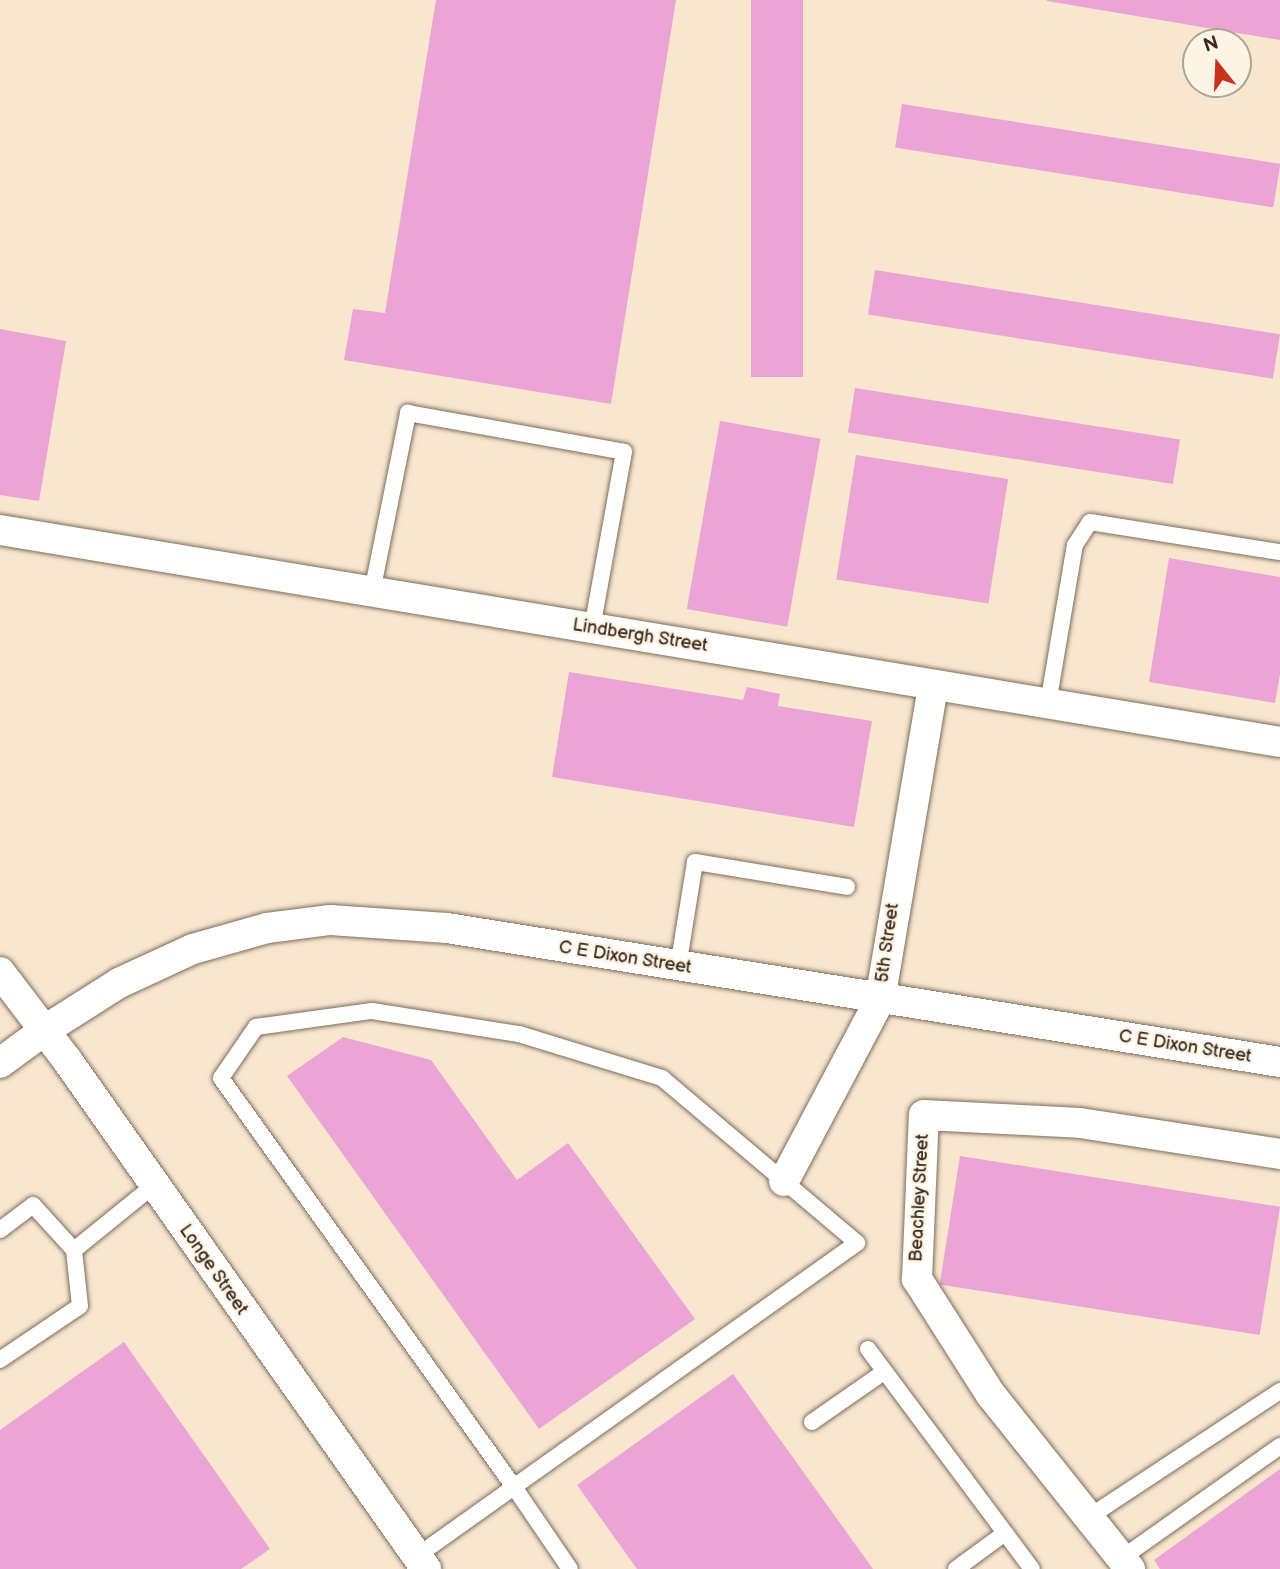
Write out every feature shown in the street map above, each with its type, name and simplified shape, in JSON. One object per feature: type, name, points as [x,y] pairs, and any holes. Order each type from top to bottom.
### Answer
[{"type":"street","name":"Lindbergh Street","points":[[0,530],[1280,742]]},
{"type":"street","name":"5th Street","points":[[784,1181],[880,1000],[933,685]]},
{"type":"street","name":"C E Dixon Street","points":[[0,1063],[45,1030],[119,983],[193,949],[267,928],[330,920],[447,928],[880,1000],[1280,1062]]},
{"type":"street","name":"Longe Street","points":[[0,972],[45,1030],[422,1562]]},
{"type":"street","name":"Beachley Street","points":[[1126,1563],[991,1395],[916,1279],[924,1115],[1080,1123],[1280,1154]]},
{"type":"lane","points":[[372,592],[408,413],[624,452],[592,628]]},
{"type":"lane","points":[[1048,704],[1075,545],[1090,522],[1280,552]]},
{"type":"lane","points":[[678,967],[695,862],[848,887]]},
{"type":"lane","points":[[422,1562],[514,1487],[857,1243],[662,1078],[519,1034],[372,1011],[256,1027],[221,1078],[514,1487],[570,1569]]},
{"type":"lane","points":[[74,1250],[153,1186]]},
{"type":"lane","points":[[0,1230],[33,1205],[74,1250],[80,1306],[0,1360]]},
{"type":"lane","points":[[868,1349],[1032,1569]]},
{"type":"lane","points":[[813,1422],[884,1372]]},
{"type":"lane","points":[[1089,1517],[1280,1391]]},
{"type":"lane","points":[[1126,1563],[1280,1446]]},
{"type":"lane","points":[[956,1569],[1005,1533]]},
{"type":"building","points":[[436,0],[676,0],[611,404],[344,360],[353,309],[385,313]]},
{"type":"building","points":[[751,0],[803,0],[803,377],[751,377]]},
{"type":"building","points":[[1280,0],[1280,40],[1252,35],[1252,28],[1208,28],[1047,1]]},
{"type":"building","points":[[902,104],[1280,164],[1273,207],[895,147]]},
{"type":"building","points":[[875,270],[1280,334],[1273,379],[868,314]]},
{"type":"building","points":[[0,329],[66,341],[39,501],[0,495]]},
{"type":"building","points":[[855,388],[1180,439],[1173,484],[848,432]]},
{"type":"building","points":[[720,421],[820,439],[787,627],[687,609]]},
{"type":"building","points":[[856,455],[1008,479],[988,604],[836,579]]},
{"type":"building","points":[[1169,558],[1280,577],[1280,674],[1275,703],[1149,682]]},
{"type":"building","points":[[569,672],[743,700],[747,687],[780,694],[778,706],[872,721],[854,827],[552,777]]},
{"type":"building","points":[[343,1037],[431,1060],[517,1180],[568,1143],[695,1319],[539,1429],[287,1076]]},
{"type":"building","points":[[960,1156],[1280,1207],[1260,1335],[940,1284]]},
{"type":"building","points":[[124,1342],[270,1549],[241,1569],[0,1569],[0,1430]]},
{"type":"building","points":[[733,1374],[873,1569],[637,1569],[577,1485]]},
{"type":"building","points":[[1280,1469],[1280,1569],[1160,1569],[1154,1560]]}]
